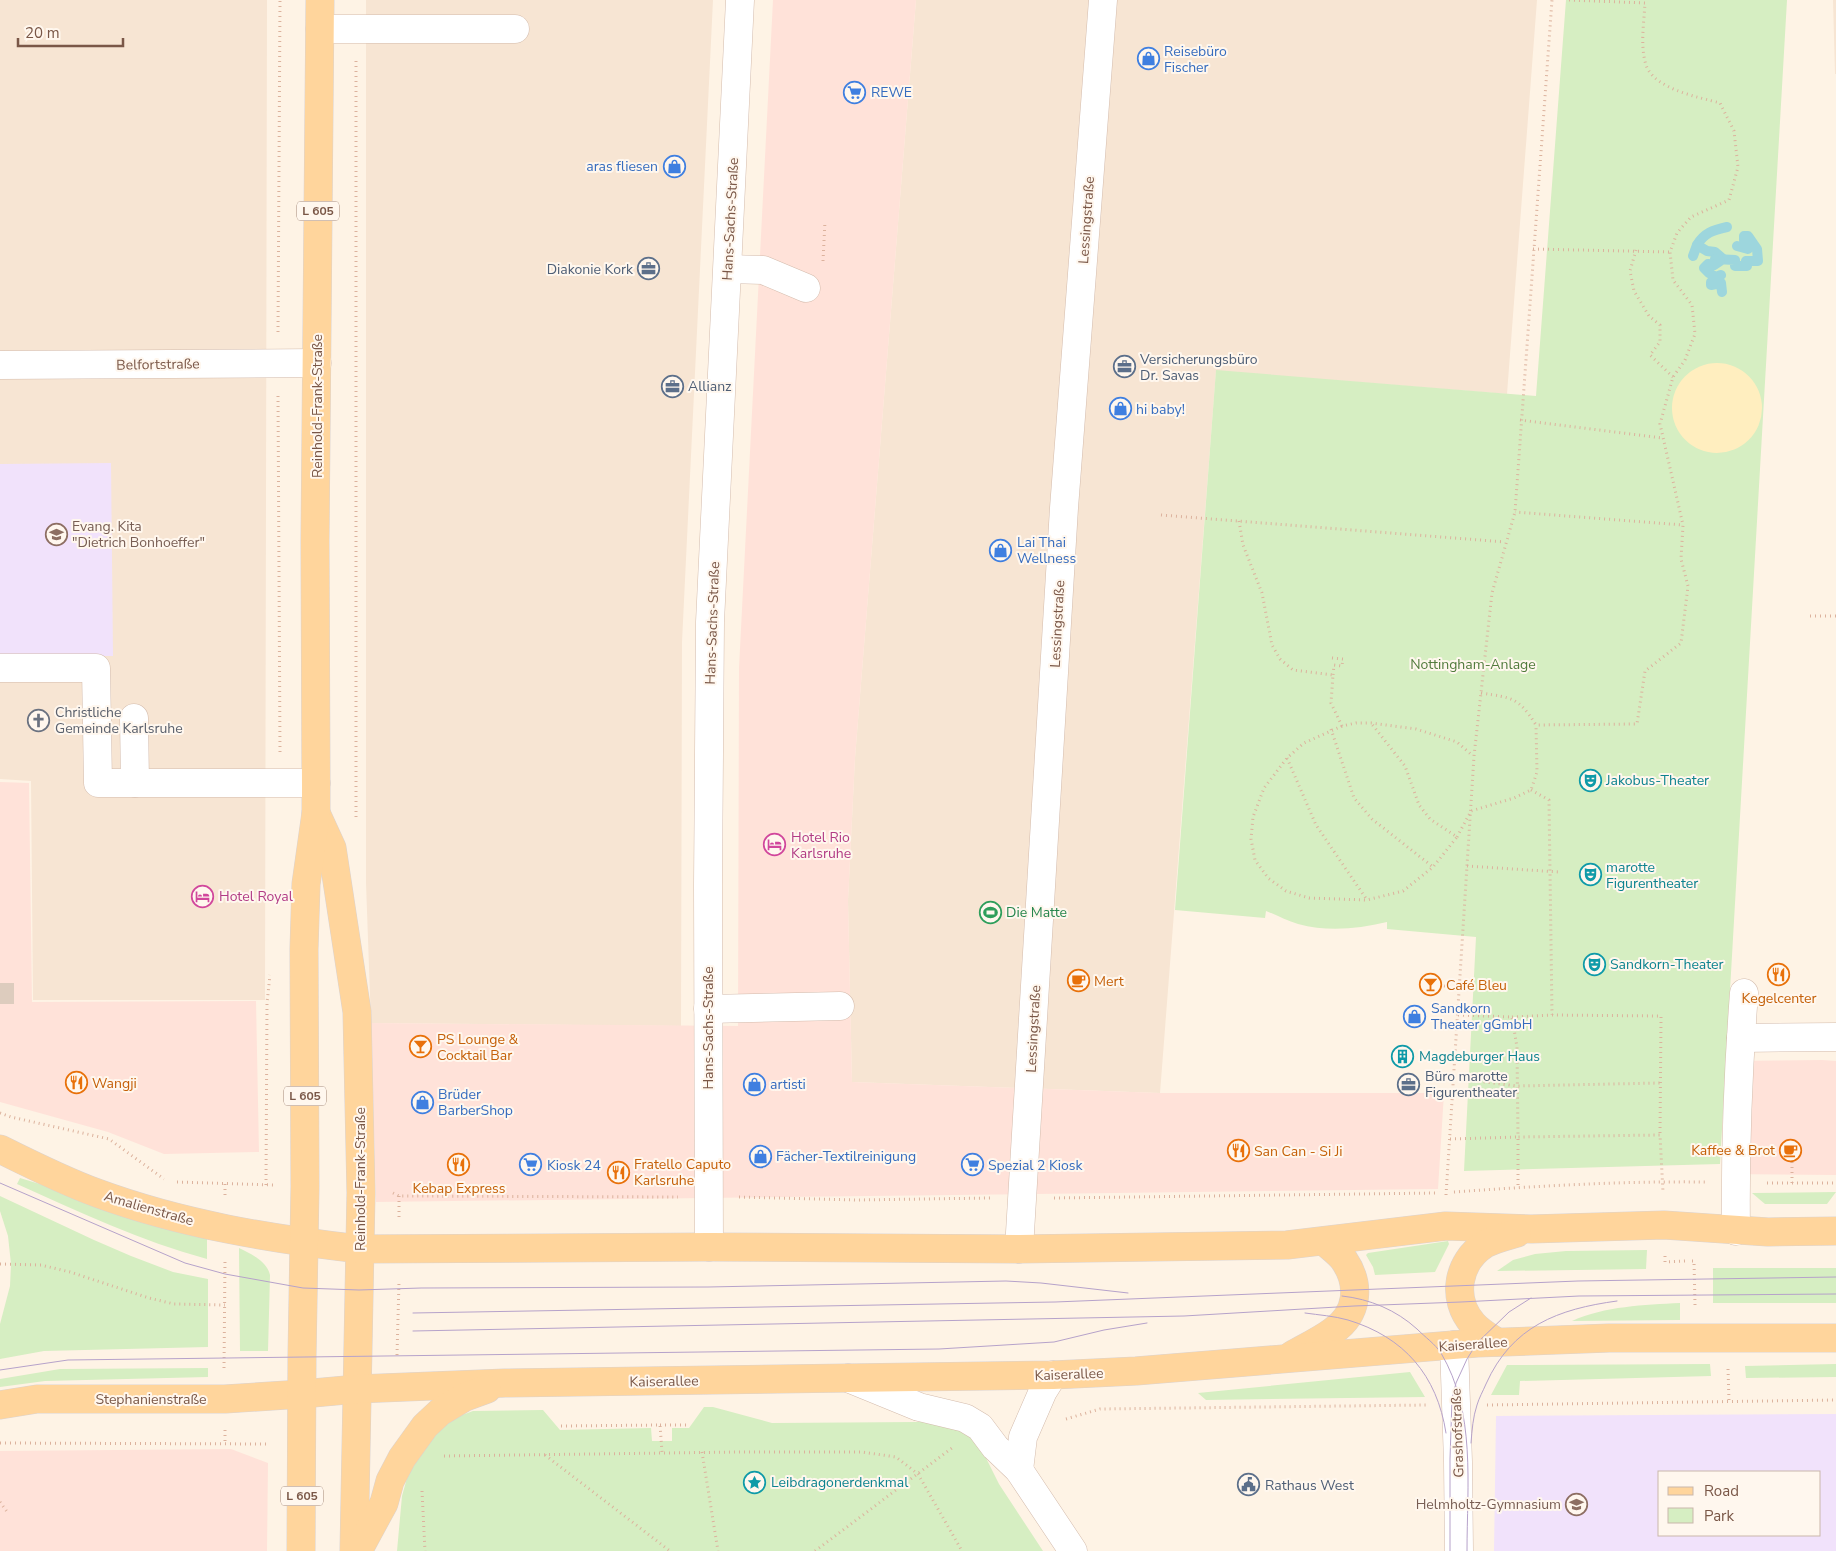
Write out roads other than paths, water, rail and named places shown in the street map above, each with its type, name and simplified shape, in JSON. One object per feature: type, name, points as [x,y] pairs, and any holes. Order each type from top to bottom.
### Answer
[{"type":"main road","name":"Reinhold-Frank-Straße","points":[[301,1551],[305,1187],[304,949],[306,884],[316,812],[315,541],[320,0]]},
{"type":"main road","name":"Reinhold-Frank-Straße","points":[[316,812],[332,848],[357,1012],[361,1187],[354,1551]]},
{"type":"main road","name":"Amalienstraße","points":[[0,1149],[97,1193],[160,1212],[225,1228],[304,1243]]},
{"type":"main road","points":[[304,1243],[360,1249],[1019,1249],[1287,1245],[1446,1226],[1531,1229],[1664,1225],[1736,1231],[1836,1231]]},
{"type":"main road","points":[[1498,1342],[1480,1331],[1465,1314],[1458,1286],[1462,1271],[1473,1254],[1486,1244],[1531,1229]]},
{"type":"main road","points":[[1287,1358],[1334,1331],[1346,1320],[1354,1306],[1355,1290],[1352,1275],[1343,1259],[1324,1241]]},
{"type":"main road","name":"Kaiserallee","points":[[302,1394],[357,1389],[505,1383],[1053,1375],[1136,1371],[1498,1342],[1609,1338],[1836,1338]]},
{"type":"main road","points":[[358,1551],[384,1504],[390,1481],[402,1458],[425,1426],[440,1412],[465,1397],[505,1383]]},
{"type":"main road","name":"Stephanienstraße","points":[[0,1405],[37,1399],[225,1399],[302,1394]]},
{"type":"street","name":"Hans-Sachs-Straße","points":[[709,1248],[710,622],[740,0]]},
{"type":"street","name":"Lessingstraße","points":[[1019,1249],[1064,508],[1103,0]]},
{"type":"street","points":[[320,29],[515,29]]},
{"type":"street","points":[[728,269],[763,270],[806,288]]},
{"type":"street","name":"Belfortstraße","points":[[0,365],[317,363]]},
{"type":"street","points":[[0,668],[96,668],[98,783],[316,783]]},
{"type":"street","points":[[134,718],[135,784]]},
{"type":"street","points":[[1736,1231],[1735,1183],[1744,993]]},
{"type":"street","points":[[708,1009],[840,1006]]},
{"type":"street","points":[[1741,1038],[1836,1036]]},
{"type":"street","name":"Grashofstraße","points":[[1454,1345],[1459,1551]]},
{"type":"street","points":[[1019,1470],[1023,1437],[1043,1391],[1053,1375]]},
{"type":"street","points":[[848,1378],[919,1408],[965,1418],[980,1427],[995,1447],[1019,1470],[1073,1551]]},
{"type":"waterway","points":[[1697,245],[1709,233],[1727,227]]},
{"type":"waterway","points":[[1715,259],[1735,260],[1735,266],[1747,266],[1746,261],[1758,261],[1757,249],[1748,236],[1744,236],[1748,249],[1737,246]]},
{"type":"waterway","points":[[1693,256],[1697,245],[1707,251],[1715,252],[1722,258]]},
{"type":"waterway","points":[[1720,261],[1714,265],[1708,264],[1704,268],[1716,277],[1721,275],[1711,282],[1711,285],[1721,283],[1722,292]]},
{"type":"tunnel","points":[[0,983],[0,1004]]},
{"type":"tram line","points":[[0,1183],[185,1263],[225,1274],[303,1288],[359,1290],[708,1287],[1006,1281],[1128,1293]]},
{"type":"tram line","points":[[413,1313],[1055,1302],[1578,1281],[1836,1277]]},
{"type":"tram line","points":[[413,1331],[1184,1316],[1579,1296],[1836,1294]]},
{"type":"tram line","points":[[1342,1296],[1382,1306],[1400,1316],[1409,1322],[1441,1353],[1452,1376],[1465,1424],[1468,1475],[1467,1551]]},
{"type":"tram line","points":[[1450,1551],[1452,1399],[1456,1383],[1477,1343],[1509,1312],[1531,1298]]},
{"type":"tram line","points":[[1471,1443],[1476,1410],[1486,1384],[1497,1364],[1523,1334],[1556,1315],[1595,1304],[1617,1301]]},
{"type":"tram line","points":[[1305,1313],[1348,1320],[1368,1327],[1401,1348],[1415,1361],[1426,1376],[1442,1412],[1446,1433]]},
{"type":"tram line","points":[[0,1370],[68,1360],[939,1349],[1054,1342],[1104,1330],[1147,1323]]},
{"type":"place","name":"Reisebüro Fischer","points":[[1148,59]]},
{"type":"place","name":"REWE","points":[[855,92]]},
{"type":"place","name":"aras fliesen","points":[[674,166]]},
{"type":"place","name":"Diakonie Kork","points":[[649,269]]},
{"type":"place","name":"Versicherungsbüro Dr. Savas","points":[[1124,367]]},
{"type":"place","name":"Allianz","points":[[672,386]]},
{"type":"place","name":"hi baby!","points":[[1120,409]]},
{"type":"place","name":"Evang. Kita \"Dietrich Bonhoeffer\"","points":[[56,534]]},
{"type":"place","name":"Lai Thai Wellness","points":[[1001,550]]},
{"type":"place","name":"Christliche Gemeinde Karlsruhe","points":[[39,720]]},
{"type":"place","name":"Jakobus-Theater","points":[[1590,780]]},
{"type":"place","name":"Hotel Rio Karlsruhe","points":[[775,845]]},
{"type":"place","name":"marotte Figurentheater","points":[[1590,875]]},
{"type":"place","name":"Hotel Royal","points":[[203,896]]},
{"type":"place","name":"Die Matte","points":[[990,912]]},
{"type":"place","name":"Sandkorn-Theater","points":[[1594,964]]},
{"type":"place","name":"Kegelcenter","points":[[1779,975]]},
{"type":"place","name":"Mert","points":[[1078,981]]},
{"type":"place","name":"Café Bleu","points":[[1430,985]]},
{"type":"place","name":"Sandkorn Theater gGmbH","points":[[1415,1016]]},
{"type":"place","name":"PS Lounge & Cocktail Bar","points":[[421,1047]]},
{"type":"place","name":"Magdeburger Haus","points":[[1403,1056]]},
{"type":"place","name":"Wangji","points":[[76,1083]]},
{"type":"place","name":"artisti","points":[[754,1084]]},
{"type":"place","name":"Büro marotte Figurentheater","points":[[1409,1084]]},
{"type":"place","name":"Brüder BarberShop","points":[[422,1102]]},
{"type":"place","name":"Kaffee & Brot","points":[[1791,1150]]},
{"type":"place","name":"San Can - Si Ji","points":[[1238,1151]]},
{"type":"place","name":"Fächer-Textilreinigung","points":[[760,1156]]},
{"type":"place","name":"Kebap Express","points":[[459,1165]]},
{"type":"place","name":"Kiosk 24","points":[[531,1165]]},
{"type":"place","name":"Spezial 2 Kiosk","points":[[972,1165]]},
{"type":"place","name":"Fratello Caputo Karlsruhe","points":[[618,1172]]},
{"type":"place","name":"Leibdragonerdenkmal","points":[[755,1482]]},
{"type":"place","name":"Rathaus West","points":[[1249,1485]]},
{"type":"place","name":"Helmholtz-Gymnasium","points":[[1577,1504]]},
{"type":"park label","name":"Nottingham-Anlage","points":[[1473,664]]}]
